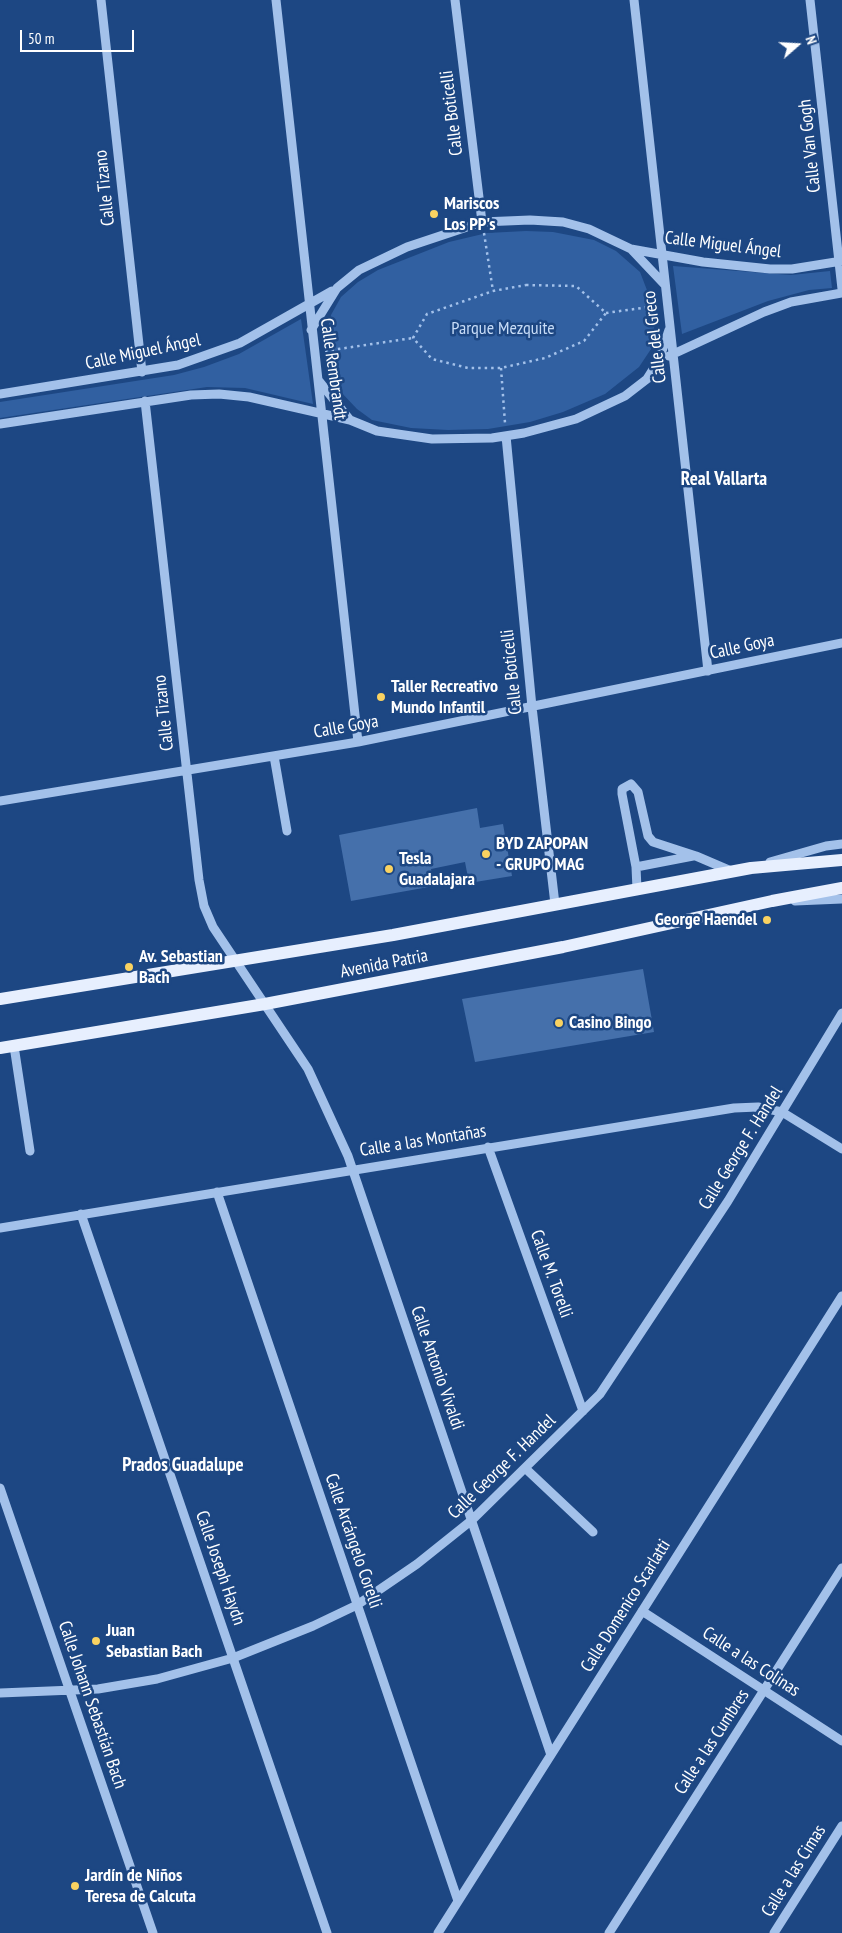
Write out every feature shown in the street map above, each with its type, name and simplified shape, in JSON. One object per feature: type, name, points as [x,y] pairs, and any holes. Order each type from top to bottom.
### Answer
[{"type":"main road","name":"Avenida Patria","points":[[0,999],[236,962],[751,868],[842,860]]},
{"type":"main road","name":"Avenida Patria","points":[[0,1048],[265,1004],[563,947],[772,901],[842,888]]},
{"type":"street","name":"Calle Tizano","points":[[101,0],[142,372]]},
{"type":"street","name":"Calle Rembrandt","points":[[276,0],[308,306],[323,414],[358,742]]},
{"type":"street","name":"Calle Boticelli","points":[[455,0],[482,222]]},
{"type":"street","name":"Calle del Greco","points":[[634,0],[708,671]]},
{"type":"street","name":"Calle Van Gogh","points":[[810,0],[841,261],[842,291]]},
{"type":"street","name":"Calle Miguel Ángel","points":[[0,394],[142,372],[178,364],[240,343],[308,306],[337,288],[359,270],[381,258],[431,238],[482,222],[516,220],[563,222],[589,229],[631,249],[770,269],[792,269],[841,261]]},
{"type":"street","name":"Calle Miguel Ángel","points":[[631,249],[665,285]]},
{"type":"street","name":"Calle Miguel Ángel","points":[[311,330],[337,288]]},
{"type":"street","points":[[660,360],[740,321],[782,305],[842,291]]},
{"type":"street","points":[[0,424],[145,401],[191,395],[219,394],[249,397],[350,420],[377,431],[414,437],[460,440],[506,436],[576,420],[625,396],[647,379],[660,360],[670,324]]},
{"type":"street","points":[[318,379],[350,420]]},
{"type":"street","name":"Calle Tizano","points":[[145,401],[199,880],[204,906],[213,927],[265,1004]]},
{"type":"street","name":"Calle Boticelli","points":[[506,436],[532,708],[555,904]]},
{"type":"street","name":"Calle Goya","points":[[0,801],[358,742],[532,708],[842,643]]},
{"type":"street","points":[[274,756],[287,831]]},
{"type":"street","points":[[637,889],[636,867],[622,794],[622,789],[630,784],[638,792],[648,836],[653,842],[696,856],[731,872]]},
{"type":"street","points":[[751,868],[826,846],[842,844]]},
{"type":"street","points":[[636,867],[696,856]]},
{"type":"street","points":[[772,901],[842,899]]},
{"type":"street","name":"Calle Antonio Vivaldi","points":[[265,1004],[308,1069],[352,1170],[551,1755]]},
{"type":"street","name":"Calle George F. Handel","points":[[0,1693],[98,1689],[157,1679],[233,1658],[313,1626],[357,1605],[417,1564],[472,1520],[583,1412],[606,1386],[728,1201],[842,1013]]},
{"type":"street","points":[[14,1046],[30,1151]]},
{"type":"street","name":"Calle a las Montañas","points":[[0,1228],[734,1108],[758,1107],[782,1112],[842,1149]]},
{"type":"street","name":"Calle M. Torelli","points":[[488,1147],[583,1412]]},
{"type":"street","name":"Calle Arcángelo Corelli","points":[[217,1192],[458,1901]]},
{"type":"street","name":"Calle Joseph Haydn","points":[[81,1214],[327,1933]]},
{"type":"street","name":"Calle Domenico Scarlatti","points":[[438,1933],[842,1296]]},
{"type":"street","points":[[525,1468],[593,1532]]},
{"type":"street","name":"Calle Johann Sebastián Bach","points":[[0,1488],[153,1933]]},
{"type":"street","name":"Calle a las Cumbres","points":[[608,1933],[842,1568]]},
{"type":"street","name":"Calle a las Colinas","points":[[642,1611],[842,1741]]},
{"type":"street","name":"Calle a las Cimas","points":[[774,1933],[842,1826]]},
{"type":"path","points":[[482,222],[493,291]]},
{"type":"path","points":[[413,338],[427,314],[493,291],[526,285],[576,286],[606,312]]},
{"type":"path","points":[[413,338],[432,359],[468,368],[501,368],[545,358],[584,342],[606,312],[668,305]]},
{"type":"path","points":[[314,353],[413,338]]},
{"type":"path","points":[[501,368],[506,436]]},
{"type":"green space","name":"Parque Mezquite","points":[[553,232],[594,240],[616,251],[640,272],[655,311],[653,346],[639,367],[605,394],[563,412],[530,422],[488,429],[448,430],[411,428],[372,420],[357,409],[339,390],[327,357],[327,332],[331,315],[341,297],[358,282],[378,270],[449,242],[487,233]]},
{"type":"green space","points":[[673,266],[791,275],[830,271],[832,288],[809,290],[768,301],[682,334]]},
{"type":"green space","points":[[301,319],[313,404],[245,388],[207,387],[0,418],[0,402],[174,375],[204,367],[239,354]]},
{"type":"building","points":[[477,808],[480,828],[503,824],[512,876],[469,883],[465,862],[431,869],[434,886],[351,901],[339,835]]},
{"type":"building","name":"Casino Bingo","points":[[643,969],[654,1032],[475,1062],[462,999]]},
{"type":"place","name":"Mariscos Los PP's","points":[[434,214]]},
{"type":"place","name":"Taller Recreativo Mundo Infantil","points":[[381,697]]},
{"type":"place","name":"BYD ZAPOPAN - GRUPO MAG","points":[[486,854]]},
{"type":"place","name":"Tesla Guadalajara","points":[[389,869]]},
{"type":"place","name":"George Haendel","points":[[767,920]]},
{"type":"place","name":"Av. Sebastian Bach","points":[[129,967]]},
{"type":"place","name":"Casino Bingo","points":[[559,1023]]},
{"type":"place","name":"Juan Sebastian Bach","points":[[96,1641]]},
{"type":"place","name":"Jardín de Niños Teresa de Calcuta","points":[[75,1886]]},
{"type":"district","name":"Real Vallarta","points":[[724,480]]},
{"type":"district","name":"Prados Guadalupe","points":[[183,1466]]}]
